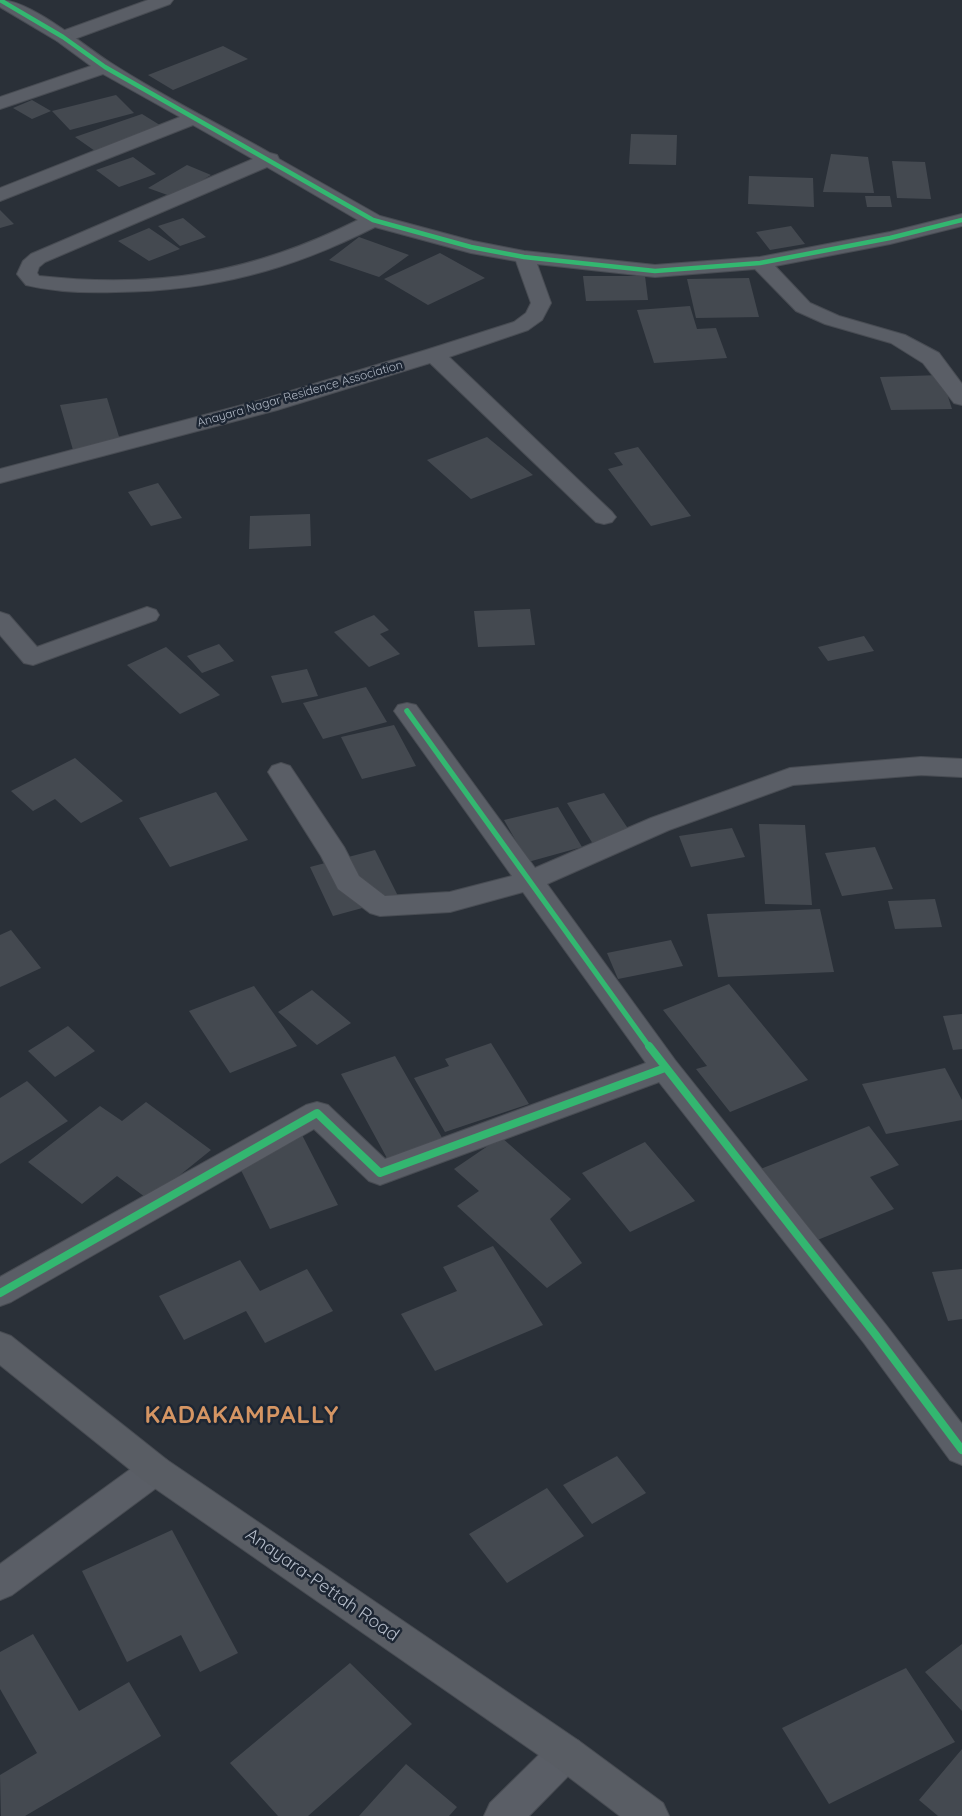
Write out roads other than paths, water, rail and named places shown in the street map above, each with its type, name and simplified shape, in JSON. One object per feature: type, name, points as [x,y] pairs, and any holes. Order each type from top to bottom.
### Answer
[{"type":"main road","name":"Anayara-Pettah Road","points":[[0,1346],[155,1470],[566,1753],[650,1816]]},
{"type":"street","points":[[0,0],[63,37],[105,67],[270,159],[373,220],[471,247],[524,257],[655,271],[760,263],[890,238],[937,224],[962,220]]},
{"type":"street","points":[[63,37],[164,0]]},
{"type":"street","points":[[0,103],[105,67]]},
{"type":"street","points":[[0,195],[195,118]]},
{"type":"street","points":[[270,159],[38,258],[30,265],[27,274],[33,281],[73,287],[142,287],[240,272],[311,250],[373,220]]},
{"type":"street","name":"Anayara Nagar Residence Association","points":[[0,476],[268,405],[434,356],[521,326],[535,316],[541,303],[524,257]]},
{"type":"street","points":[[760,263],[803,307],[832,320],[898,339],[931,358],[962,398]]},
{"type":"street","points":[[434,356],[604,517]]},
{"type":"street","points":[[0,620],[33,657],[147,615]]},
{"type":"street","points":[[407,711],[665,1068],[875,1334],[962,1450]]},
{"type":"street","points":[[281,772],[334,854],[348,882],[380,906],[450,902],[530,881],[660,824],[790,777],[922,766],[962,768]]},
{"type":"street","points":[[0,1293],[317,1113],[380,1173],[665,1068]]},
{"type":"street","points":[[0,1584],[155,1470]]},
{"type":"street","points":[[503,1816],[566,1753]]},
{"type":"district","name":"KADAKAMPALLY","points":[[242,1416]]}]
